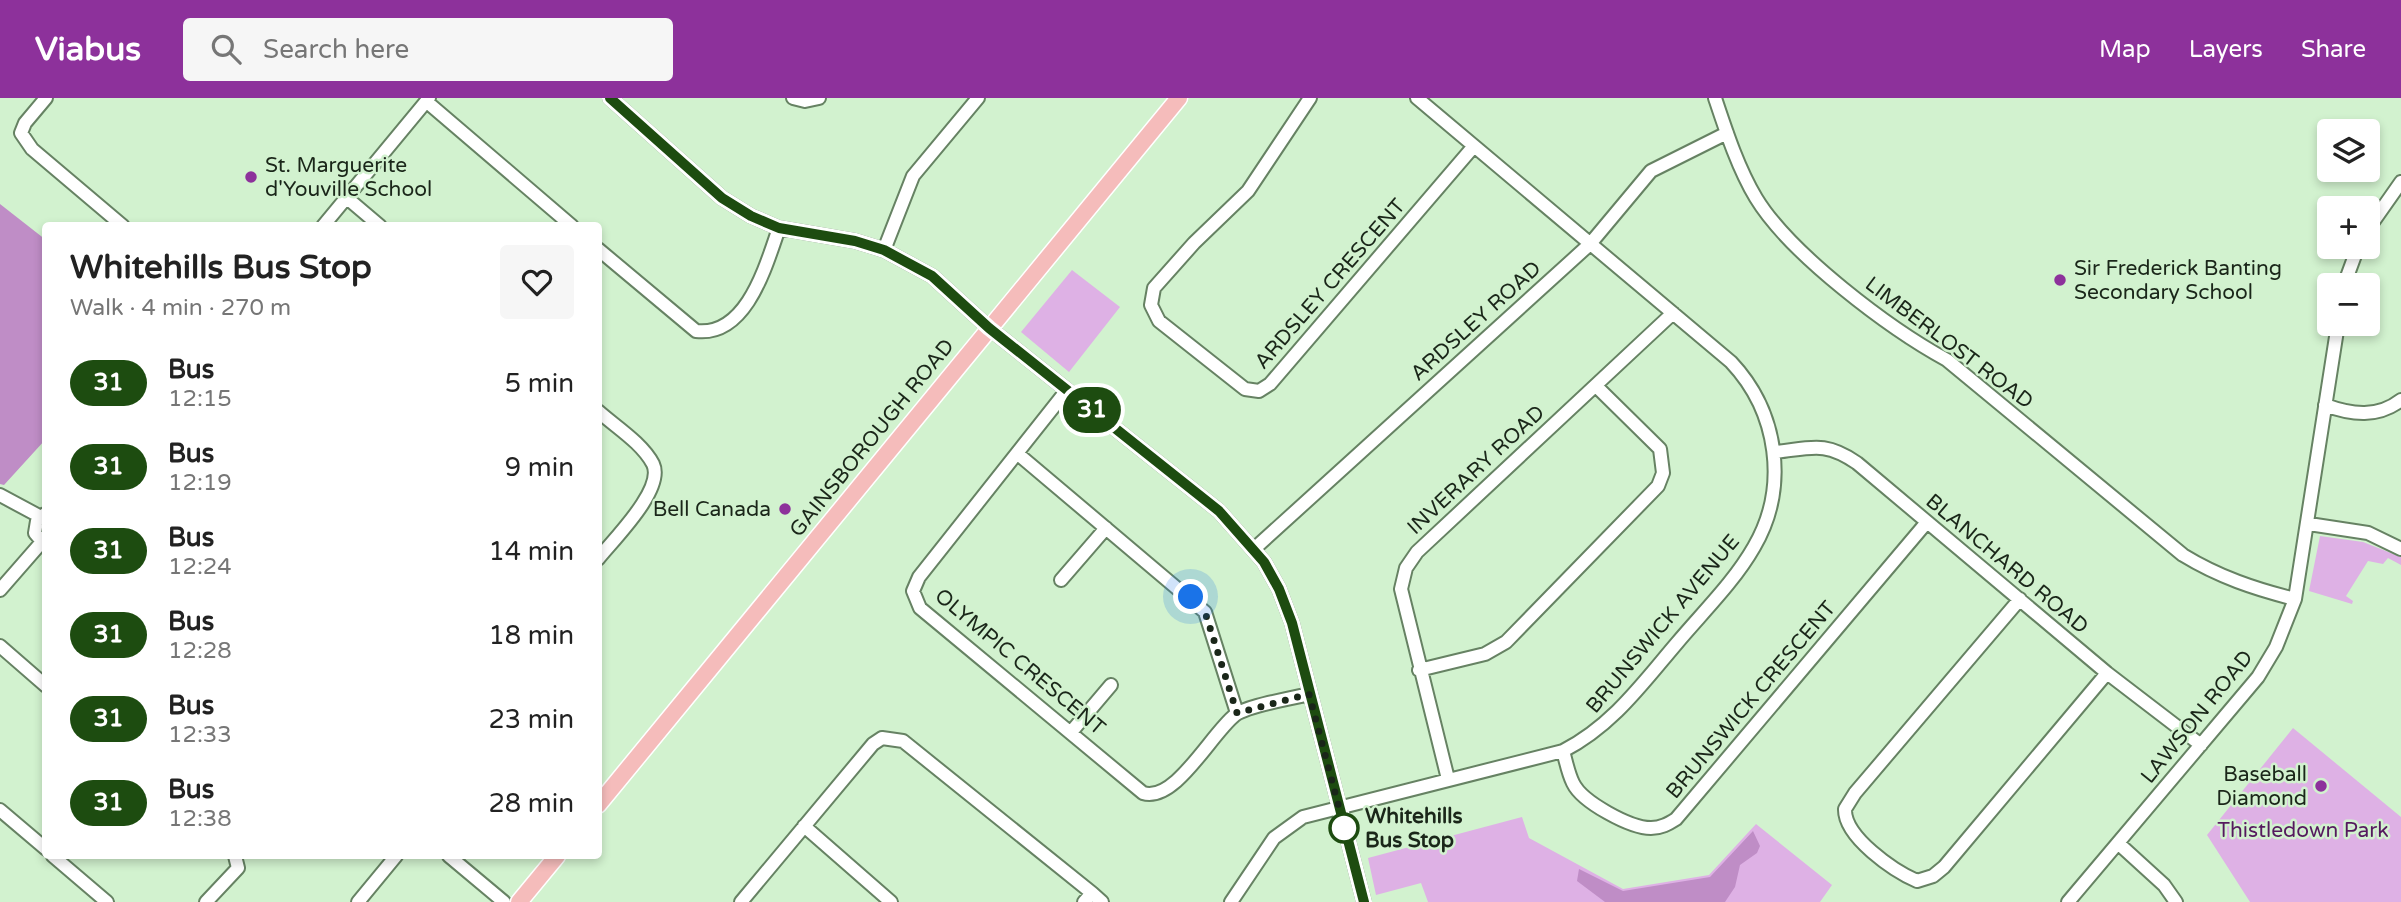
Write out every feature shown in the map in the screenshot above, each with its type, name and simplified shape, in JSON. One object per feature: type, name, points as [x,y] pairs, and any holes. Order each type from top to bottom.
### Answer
[{"type":"main road","name":"GAINSBOROUGH ROAD","points":[[602,800],[1179,98]]},
{"type":"main road","points":[[519,902],[555,859]]},
{"type":"street","points":[[46,98],[24,123],[21,133],[32,149],[118,222]]},
{"type":"street","points":[[610,98],[722,198],[779,228],[855,241],[884,250],[932,276],[989,328],[1219,511],[1254,549],[1279,589],[1292,623],[1364,902]]},
{"type":"street","points":[[793,98],[804,102],[819,98]]},
{"type":"street","points":[[884,250],[913,176],[978,98]]},
{"type":"street","name":"ARDSLEY CRESCENT","points":[[1310,98],[1248,191],[1154,288],[1151,305],[1159,321],[1245,389],[1259,391],[1270,384],[1474,146]]},
{"type":"street","points":[[1417,98],[1590,244]]},
{"type":"street","name":"LIMBERLOST ROAD","points":[[1716,98],[1727,133],[1756,198],[1795,247],[1911,340],[1947,360],[2183,555],[2209,570],[2253,589],[2295,599]]},
{"type":"street","points":[[326,222],[428,100],[567,222]]},
{"type":"street","name":"ARDSLEY ROAD","points":[[1254,549],[1590,244],[1651,171],[1727,133]]},
{"type":"street","points":[[2380,212],[2401,182]]},
{"type":"street","points":[[347,198],[375,222]]},
{"type":"street","points":[[602,252],[696,331],[713,331],[740,311],[757,289],[779,228]]},
{"type":"street","name":"BRUNSWICK AVENUE","points":[[1231,902],[1274,838],[1303,817],[1563,751],[1590,737],[1617,714],[1753,549],[1768,520],[1776,452],[1768,424],[1747,379],[1590,244]]},
{"type":"street","name":"INVERARY ROAD","points":[[1448,779],[1401,589],[1406,569],[1417,552],[1673,313]]},
{"type":"street","name":"LAWSON ROAD","points":[[2068,902],[2258,677],[2276,647],[2295,599],[2309,524],[2336,336]]},
{"type":"street","points":[[1419,670],[1485,654],[1506,642],[1658,486],[1663,473],[1660,449],[1596,386]]},
{"type":"street","name":"OLYMPIC CRESCENT","points":[[1068,390],[919,576],[914,591],[920,608],[1072,731],[1143,793],[1151,795],[1170,788],[1237,713]]},
{"type":"street","points":[[2325,405],[2341,411],[2372,414],[2391,408],[2401,400]]},
{"type":"street","points":[[602,415],[642,450],[654,466],[655,480],[650,494],[602,554]]},
{"type":"street","name":"BLANCHARD ROAD","points":[[1776,452],[1820,447],[1837,449],[2107,673],[2201,745]]},
{"type":"street","points":[[1018,454],[1205,612],[1237,713],[1309,694]]},
{"type":"street","points":[[0,495],[42,515]]},
{"type":"street","points":[[42,517],[35,533],[42,544]]},
{"type":"street","name":"BRUNSWICK CRESCENT","points":[[1563,751],[1573,782],[1581,794],[1606,812],[1650,829],[1665,826],[1676,819],[1927,522]]},
{"type":"street","points":[[2309,524],[2368,533],[2401,549]]},
{"type":"street","points":[[1061,580],[1106,528]]},
{"type":"street","points":[[0,590],[42,546]]},
{"type":"street","points":[[2021,599],[1864,782],[1845,809],[1848,826],[1896,872],[1917,881],[1933,876],[1944,867],[2107,673]]},
{"type":"street","points":[[0,646],[42,683]]},
{"type":"street","points":[[1072,731],[1111,685]]},
{"type":"street","points":[[741,902],[873,744],[882,738],[904,741],[1092,899]]},
{"type":"street","points":[[0,810],[42,846]]},
{"type":"street","points":[[804,826],[891,902]]},
{"type":"street","points":[[2119,844],[2164,885],[2176,902]]},
{"type":"street","points":[[57,859],[107,902]]},
{"type":"street","points":[[206,902],[238,868],[236,859]]},
{"type":"street","points":[[358,902],[394,859]]},
{"type":"street","points":[[453,859],[504,902]]},
{"type":"green space","points":[[1072,270],[1120,307],[1069,372],[1021,332]]},
{"type":"green space","points":[[2320,536],[2363,542],[2401,557],[2401,565],[2388,558],[2383,564],[2368,561],[2346,596],[2353,601],[2352,604],[2309,591]]},
{"type":"green space","name":"Thistledown Park","points":[[2293,728],[2401,817],[2401,902],[2250,902],[2207,835]]},
{"type":"green space","points":[[1522,817],[1529,838],[1623,889],[1709,875],[1756,824],[1832,885],[1820,902],[1428,902],[1421,883],[1376,895],[1368,858]]},
{"type":"shaded area","points":[[0,204],[42,237],[42,443],[4,485],[0,484]]},
{"type":"shaded area","points":[[1753,831],[1760,846],[1757,853],[1740,865],[1735,887],[1725,902],[1605,902],[1577,881],[1579,869],[1623,891],[1710,877]]},
{"type":"bus line","name":"31","points":[[610,98],[722,198],[751,216],[779,228],[855,241],[884,250],[932,276],[989,328],[1219,511],[1244,535],[1279,589],[1292,623],[1364,902]]},
{"type":"place","name":"St. Marguerite d'Youville School","points":[[251,177]]},
{"type":"place","name":"Sir Frederick Banting Secondary School","points":[[2060,280]]},
{"type":"place","name":"Bell Canada","points":[[785,509]]},
{"type":"place","name":"Baseball Diamond","points":[[2321,786]]},
{"type":"place","name":"Whitehills Bus Stop","points":[[1344,828]]},
{"type":"route","points":[[1191,597],[1205,612],[1237,713],[1309,694],[1347,838],[1344,828]]}]
